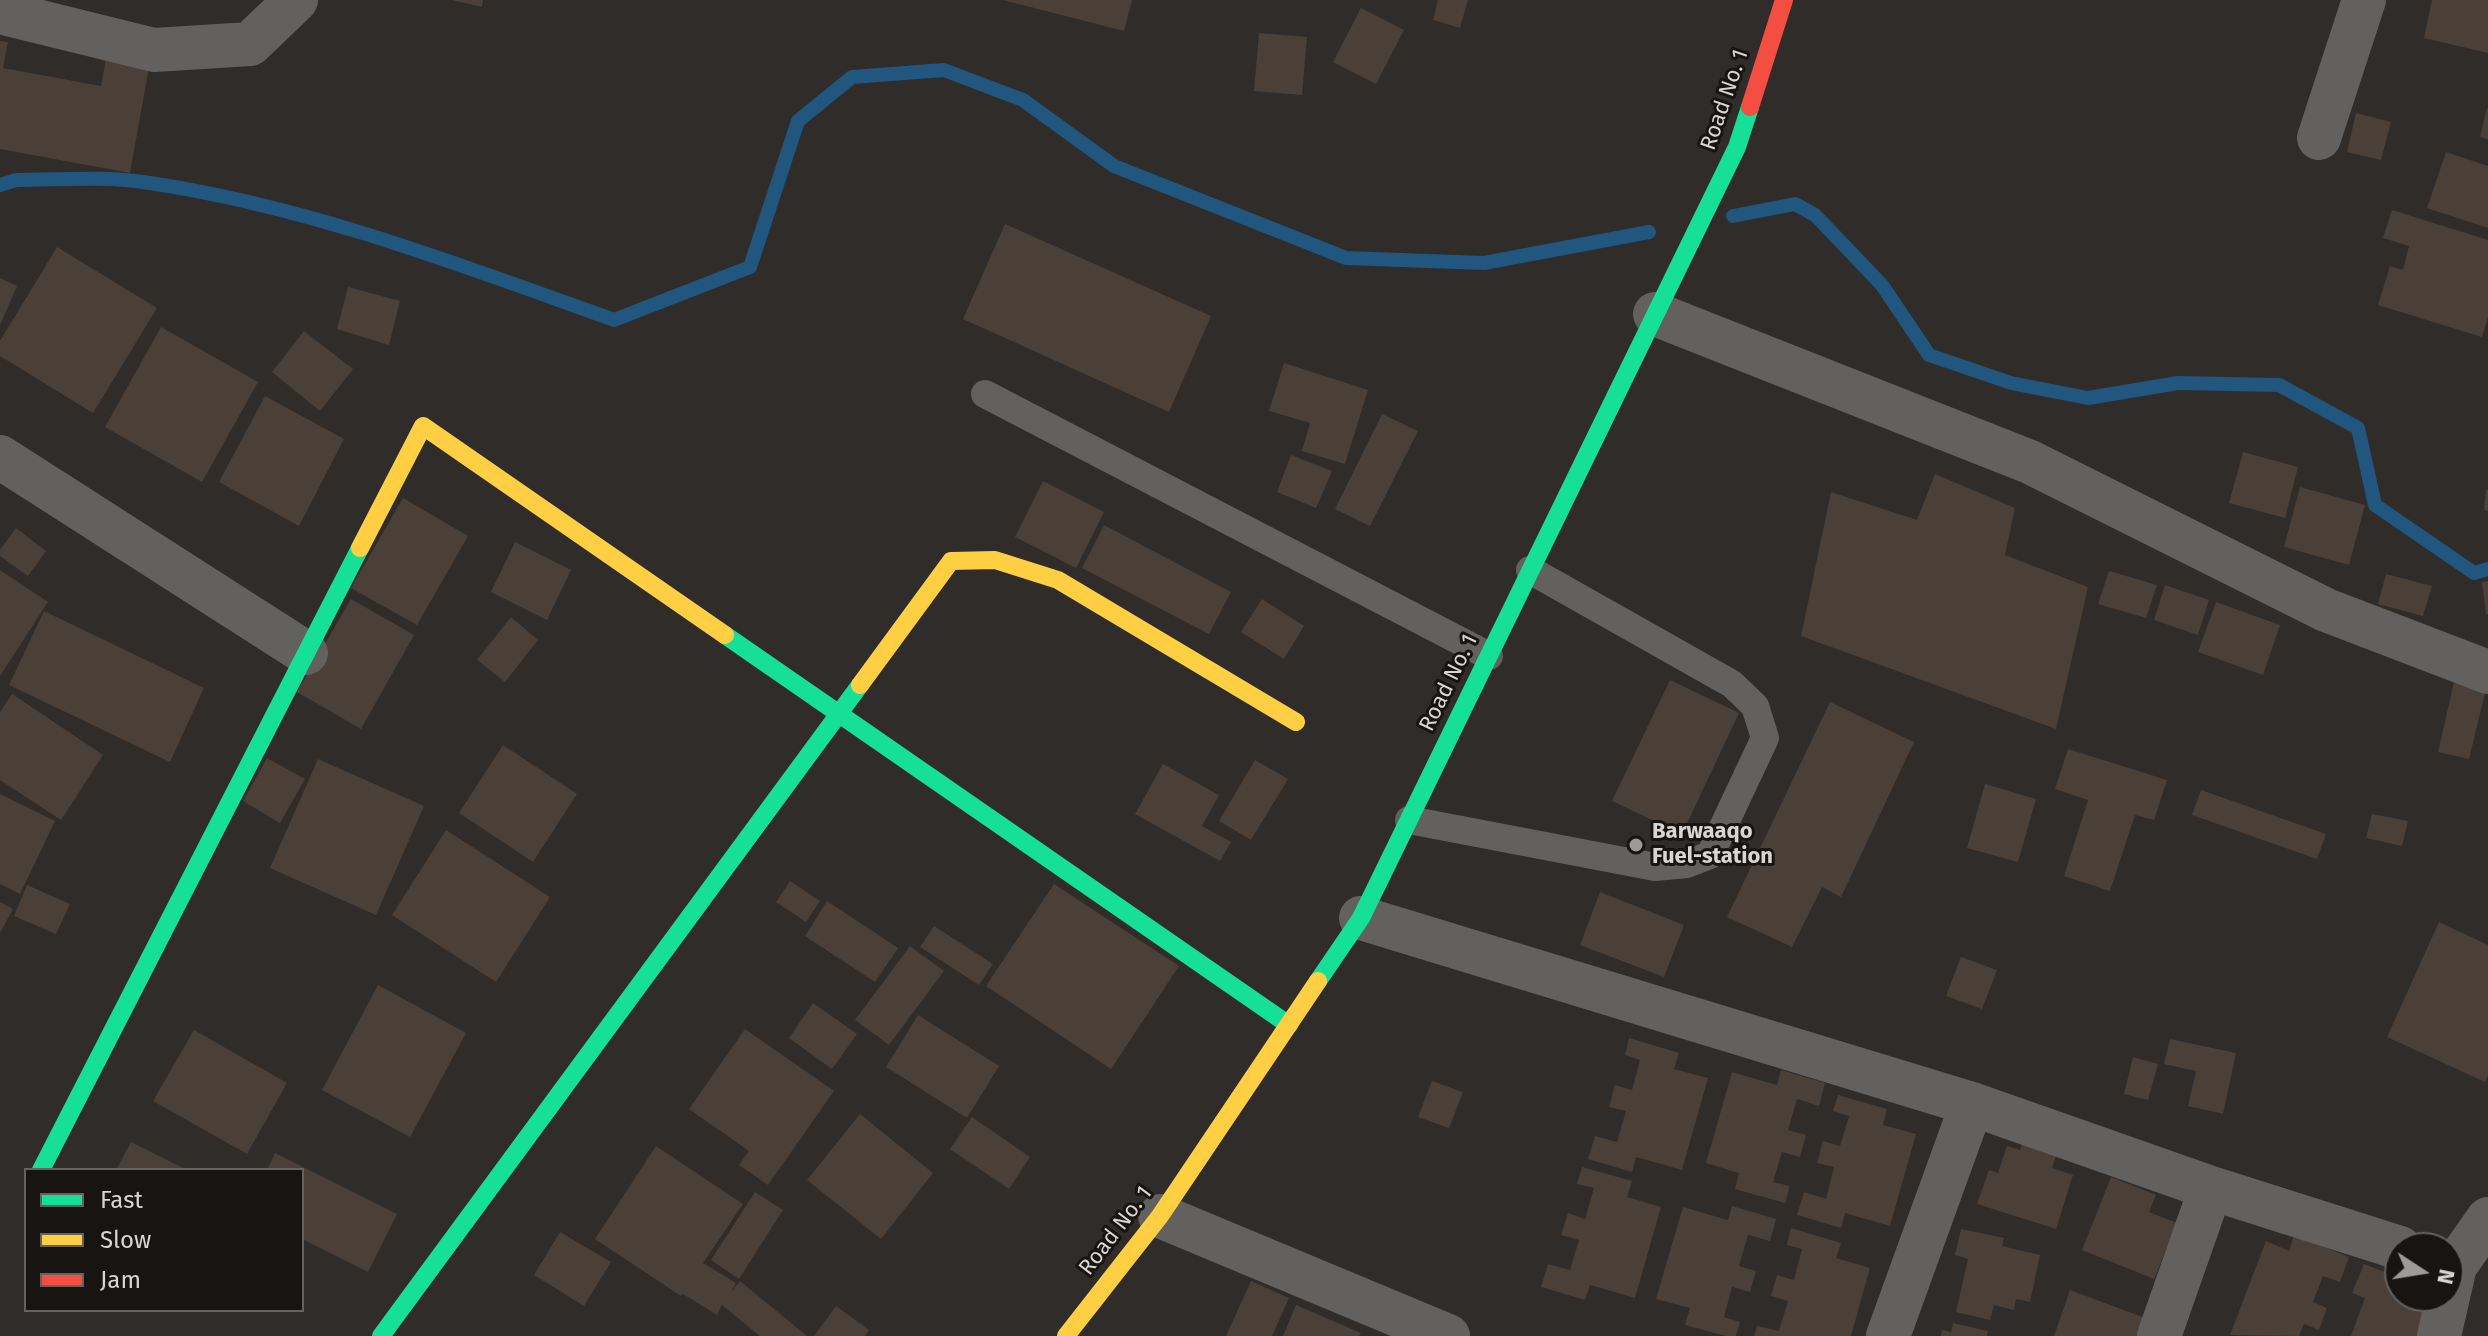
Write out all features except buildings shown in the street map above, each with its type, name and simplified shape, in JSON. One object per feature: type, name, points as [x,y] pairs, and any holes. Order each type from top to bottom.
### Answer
[{"type":"main road","name":"Road No. 1","points":[[1066,1336],[1160,1216],[1361,918],[1737,147],[1784,0]]},
{"type":"main road","points":[[42,1168],[423,426],[1289,1025]]},
{"type":"main road","points":[[381,1336],[951,561],[995,560],[1058,580],[1296,722]]},
{"type":"street","points":[[0,12],[154,50],[250,44],[296,0]]},
{"type":"street","points":[[2319,138],[2364,0]]},
{"type":"street","points":[[1655,314],[2030,462],[2326,610],[2488,672]]},
{"type":"street","points":[[0,457],[306,653]]},
{"type":"street","points":[[1361,918],[1972,1104],[2211,1188],[2384,1243]]},
{"type":"street","points":[[1888,1336],[1972,1104]]},
{"type":"street","points":[[2159,1336],[2211,1188]]},
{"type":"street","points":[[1160,1216],[1448,1336]]},
{"type":"street","points":[[2464,1250],[2488,1219]]},
{"type":"street","points":[[2439,1336],[2443,1312]]},
{"type":"lane","points":[[985,394],[1489,656]]},
{"type":"lane","points":[[1409,820],[1655,867],[1687,864],[1710,855],[1765,738],[1755,706],[1732,684],[1530,570]]},
{"type":"waterway","points":[[0,185],[16,180],[112,179],[203,192],[323,221],[382,239],[614,320],[750,267],[798,121],[852,77],[944,70],[1023,100],[1114,166],[1346,258],[1484,263],[1649,232]]},
{"type":"waterway","points":[[1733,216],[1795,204],[1815,215],[1882,285],[1929,355],[2011,383],[2088,398],[2178,383],[2279,385],[2358,428],[2375,505],[2474,573],[2488,569]]},
{"type":"traffic: fast","points":[[1318,981],[1361,918],[1737,147],[1750,107]]},
{"type":"traffic: fast","points":[[42,1168],[360,548]]},
{"type":"traffic: fast","points":[[725,635],[1289,1025]]},
{"type":"traffic: fast","points":[[381,1336],[860,685]]},
{"type":"traffic: slow","points":[[360,548],[423,426],[725,635]]},
{"type":"traffic: slow","points":[[860,685],[951,561],[995,560],[1058,580],[1296,722]]},
{"type":"traffic: slow","points":[[1066,1336],[1160,1216],[1318,981]]},
{"type":"traffic: jam","points":[[1750,107],[1784,0]]},
{"type":"place","name":"Barwaaqo Fuel-station","points":[[1636,845]]}]
